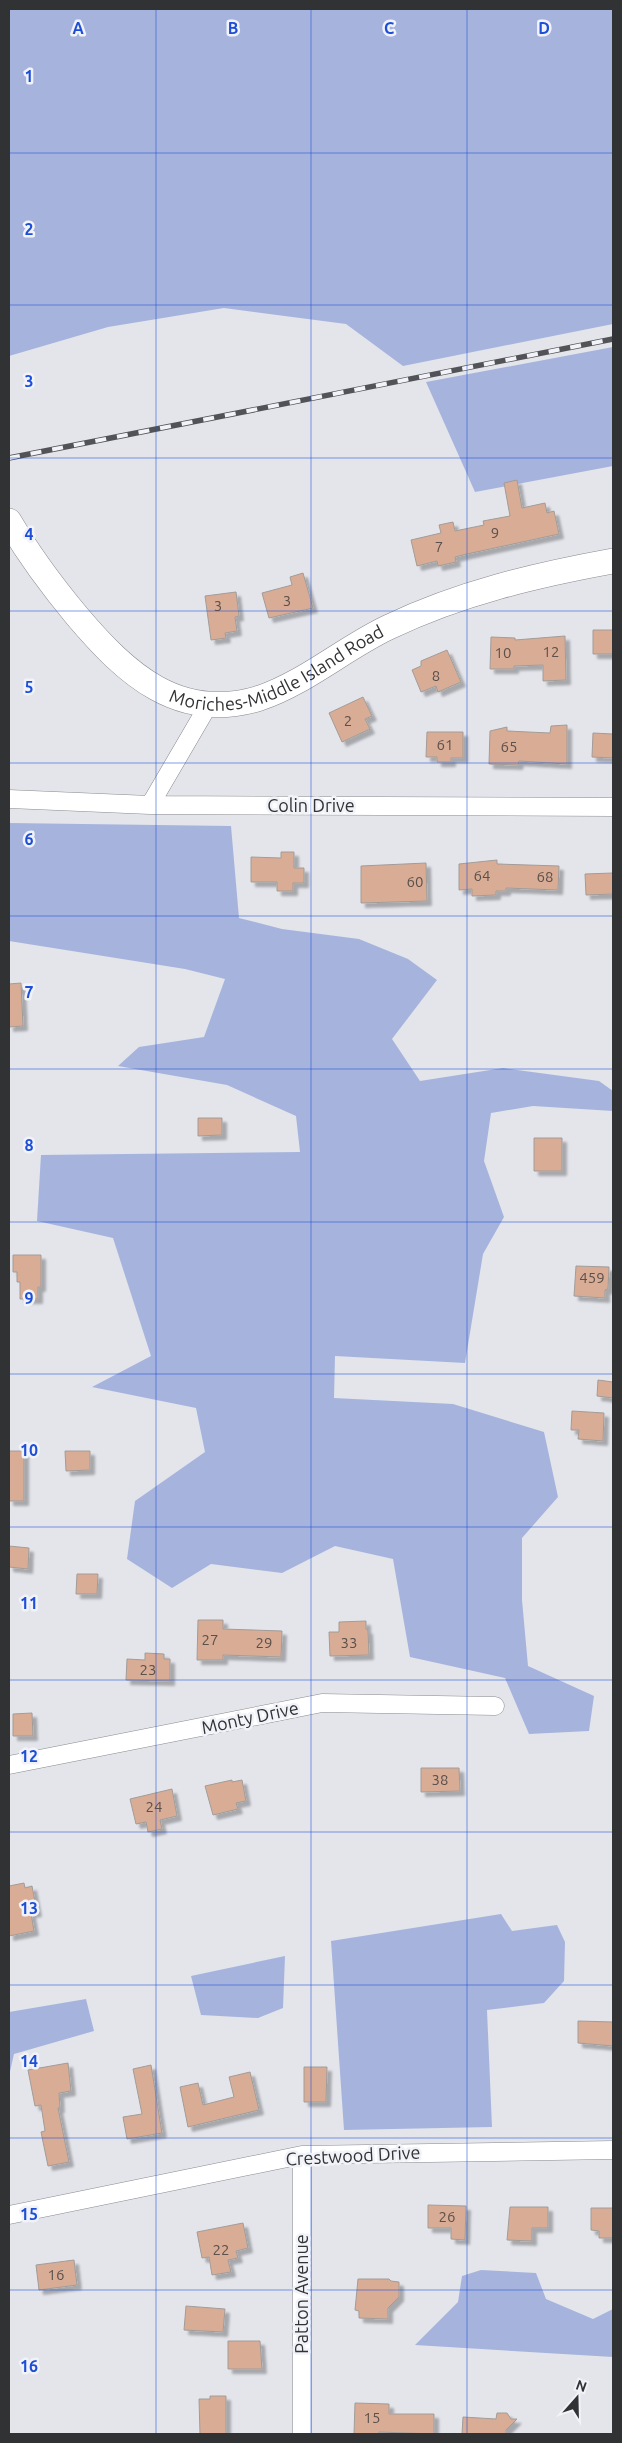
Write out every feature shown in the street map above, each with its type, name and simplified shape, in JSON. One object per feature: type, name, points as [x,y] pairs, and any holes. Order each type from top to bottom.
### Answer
[{"type":"main road","name":"Moriches-Middle Island Road","points":[[9,521],[58,593],[96,638],[121,663],[156,689],[184,700],[208,704],[248,701],[274,692],[389,627],[441,605],[507,583],[613,561]]},
{"type":"street","points":[[150,805],[208,704]]},
{"type":"street","name":"Colin Drive","points":[[9,798],[150,805],[613,807]]},
{"type":"street","name":"Monty Drive","points":[[9,1766],[322,1703],[495,1706]]},
{"type":"street","name":"Crestwood Drive","points":[[9,2215],[302,2155],[613,2150]]},
{"type":"street","name":"Patton Avenue","points":[[302,2155],[302,2434]]},
{"type":"shaded area","points":[[9,9],[613,9],[613,324],[403,366],[346,324],[224,308],[108,327],[9,356]]},
{"type":"shaded area","points":[[613,347],[613,466],[475,492],[426,382]]},
{"type":"shaded area","points":[[9,823],[231,826],[239,918],[282,929],[359,939],[408,959],[437,980],[392,1039],[420,1081],[503,1068],[599,1081],[613,1091],[613,1111],[533,1106],[491,1113],[484,1161],[504,1217],[483,1254],[465,1363],[335,1356],[334,1398],[453,1404],[544,1432],[558,1497],[522,1538],[522,1600],[528,1666],[594,1696],[589,1731],[529,1734],[505,1678],[410,1657],[393,1559],[335,1546],[282,1573],[211,1564],[172,1588],[127,1559],[135,1501],[205,1452],[196,1408],[92,1387],[151,1356],[113,1238],[37,1221],[41,1155],[300,1152],[296,1116],[227,1085],[118,1066],[139,1047],[204,1037],[225,979],[185,969],[9,941]]},
{"type":"shaded area","points":[[501,1914],[512,1931],[557,1925],[565,1942],[564,1981],[544,2003],[487,2010],[492,2127],[344,2130],[331,1941]]},
{"type":"shaded area","points":[[285,1956],[283,2008],[258,2018],[201,2015],[191,1976]]},
{"type":"shaded area","points":[[86,1999],[94,2031],[14,2054],[9,2076],[9,2012]]},
{"type":"shaded area","points":[[481,2270],[536,2273],[546,2299],[593,2319],[613,2309],[613,2357],[415,2345],[458,2302],[462,2276]]},
{"type":"building","points":[[517,480],[522,508],[545,503],[547,513],[554,511],[559,534],[455,557],[456,562],[438,566],[437,561],[417,566],[411,540],[441,533],[439,525],[453,522],[455,531],[484,525],[483,521],[510,516],[504,483]]},
{"type":"building","points":[[303,573],[313,608],[269,618],[262,593],[292,585],[290,577]]},
{"type":"building","points":[[236,592],[239,616],[235,617],[237,631],[225,633],[226,638],[211,640],[205,596]]},
{"type":"building","points":[[593,630],[613,630],[613,654],[593,654]]},
{"type":"building","points":[[565,636],[566,680],[543,681],[543,665],[514,666],[514,669],[490,669],[491,637],[515,638],[515,640]]},
{"type":"building","points":[[447,650],[461,682],[438,692],[436,686],[421,692],[412,670],[421,666],[421,661]]},
{"type":"building","points":[[363,697],[372,716],[365,719],[370,729],[342,742],[329,713]]},
{"type":"building","points":[[567,725],[567,764],[519,761],[518,765],[489,764],[490,731],[507,727],[507,731],[550,733],[551,726]]},
{"type":"building","points":[[427,732],[463,732],[463,758],[451,758],[451,762],[437,762],[437,757],[426,757]]},
{"type":"building","points":[[593,733],[613,734],[613,758],[592,757]]},
{"type":"building","points":[[281,852],[294,852],[294,868],[304,868],[304,883],[293,883],[293,891],[277,891],[277,882],[251,882],[251,857],[281,858]]},
{"type":"building","points":[[497,860],[497,864],[559,866],[558,890],[506,888],[506,891],[496,891],[496,895],[472,896],[472,889],[459,890],[459,864]]},
{"type":"building","points":[[426,863],[427,901],[361,903],[361,866]]},
{"type":"building","points":[[613,873],[613,894],[586,895],[585,874]]},
{"type":"building","points":[[21,983],[23,1026],[9,1027],[9,984]]},
{"type":"building","points":[[198,1118],[222,1118],[222,1135],[198,1136]]},
{"type":"building","points":[[534,1138],[562,1138],[562,1171],[534,1171]]},
{"type":"building","points":[[13,1255],[41,1255],[41,1287],[38,1287],[38,1299],[20,1299],[20,1282],[17,1282],[17,1272],[13,1272]]},
{"type":"building","points":[[576,1266],[609,1267],[608,1289],[605,1290],[605,1298],[574,1296]]},
{"type":"building","points":[[598,1380],[613,1382],[613,1398],[597,1396]]},
{"type":"building","points":[[572,1411],[604,1413],[603,1441],[578,1439],[579,1430],[571,1430]]},
{"type":"building","points":[[9,1451],[24,1451],[24,1501],[9,1501]]},
{"type":"building","points":[[65,1451],[90,1451],[90,1470],[66,1471]]},
{"type":"building","points":[[9,1546],[29,1548],[28,1569],[9,1567]]},
{"type":"building","points":[[77,1574],[98,1574],[97,1594],[76,1594]]},
{"type":"building","points":[[198,1620],[223,1620],[223,1629],[282,1631],[281,1657],[223,1655],[223,1660],[197,1660]]},
{"type":"building","points":[[366,1621],[369,1655],[330,1656],[329,1632],[339,1632],[339,1622]]},
{"type":"building","points":[[145,1653],[164,1654],[164,1659],[170,1659],[170,1681],[126,1680],[127,1659],[145,1660]]},
{"type":"building","points":[[32,1713],[33,1736],[13,1736],[13,1714]]},
{"type":"building","points":[[421,1768],[459,1768],[460,1791],[421,1792]]},
{"type":"building","points":[[232,1780],[232,1782],[242,1780],[246,1801],[236,1803],[238,1809],[213,1815],[205,1786]]},
{"type":"building","points":[[172,1789],[177,1816],[160,1820],[162,1829],[148,1832],[146,1822],[136,1824],[130,1799]]},
{"type":"building","points":[[24,1883],[25,1888],[32,1886],[37,1912],[31,1913],[34,1931],[9,1936],[9,1886]]},
{"type":"building","points":[[578,2021],[613,2022],[613,2046],[578,2043]]},
{"type":"building","points":[[68,2063],[71,2091],[59,2093],[60,2108],[58,2108],[69,2162],[48,2166],[41,2132],[45,2131],[41,2105],[35,2106],[28,2070]]},
{"type":"building","points":[[151,2065],[162,2133],[127,2139],[123,2117],[142,2114],[133,2069]]},
{"type":"building","points":[[304,2067],[327,2067],[326,2102],[304,2102]]},
{"type":"building","points":[[250,2072],[259,2110],[188,2127],[180,2087],[198,2083],[203,2105],[234,2097],[229,2077]]},
{"type":"building","points":[[428,2205],[466,2206],[465,2240],[451,2239],[451,2228],[428,2228]]},
{"type":"building","points":[[510,2207],[548,2207],[548,2228],[532,2228],[532,2241],[507,2240]]},
{"type":"building","points":[[591,2208],[613,2208],[613,2238],[599,2238],[599,2231],[591,2230]]},
{"type":"building","points":[[243,2223],[248,2248],[236,2251],[238,2258],[228,2260],[231,2272],[212,2275],[209,2257],[202,2258],[197,2232]]},
{"type":"building","points":[[74,2260],[77,2285],[39,2290],[36,2265]]},
{"type":"building","points":[[358,2279],[389,2279],[399,2282],[399,2297],[388,2308],[388,2319],[359,2318],[359,2311],[355,2310]]},
{"type":"building","points":[[186,2306],[225,2309],[223,2332],[184,2330]]},
{"type":"building","points":[[228,2341],[260,2341],[262,2369],[228,2369]]},
{"type":"building","points":[[210,2396],[226,2396],[226,2434],[200,2434],[199,2399],[210,2399]]},
{"type":"building","points":[[355,2403],[389,2404],[389,2414],[434,2414],[434,2434],[379,2432],[379,2434],[354,2434]]},
{"type":"building","points":[[497,2413],[507,2413],[511,2419],[517,2419],[506,2430],[506,2434],[462,2434],[463,2417],[496,2419]]},
{"type":"railway","points":[[9,458],[613,339]]}]
